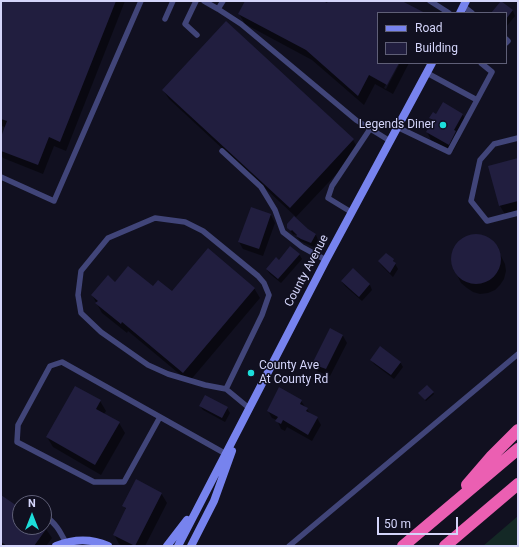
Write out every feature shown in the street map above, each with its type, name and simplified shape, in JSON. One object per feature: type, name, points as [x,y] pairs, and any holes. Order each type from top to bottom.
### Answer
[{"type":"highway","points":[[438,517],[492,456],[518,430]]},
{"type":"highway","points":[[403,546],[518,448]]},
{"type":"highway","points":[[446,546],[518,484]]},
{"type":"main road","name":"County Avenue","points":[[206,492],[351,212],[432,64]]},
{"type":"main road","points":[[191,546],[214,501],[240,426]]},
{"type":"main road","points":[[167,546],[183,526],[206,492]]},
{"type":"main road","points":[[178,546],[206,492]]},
{"type":"main road","points":[[56,546],[78,540],[98,542],[108,546]]},
{"type":"lane","points":[[1,177],[54,201],[141,1]]},
{"type":"lane","points":[[165,19],[173,1]]},
{"type":"lane","points":[[196,1],[185,24],[197,35]]},
{"type":"lane","points":[[204,1],[241,24],[356,120],[390,141]]},
{"type":"lane","points":[[218,10],[223,1]]},
{"type":"lane","points":[[430,1],[447,12]]},
{"type":"lane","points":[[397,127],[449,152],[492,72],[482,64]]},
{"type":"lane","points":[[427,73],[477,100]]},
{"type":"lane","points":[[351,212],[328,198],[332,186],[370,129]]},
{"type":"lane","points":[[518,138],[494,144],[480,160],[471,201],[487,221],[518,214]]},
{"type":"lane","points":[[222,151],[261,187],[275,210],[283,232],[302,247],[326,260]]},
{"type":"lane","points":[[226,389],[262,315],[269,295],[264,283],[243,263],[203,231],[185,222],[155,218],[108,238],[80,271],[78,296],[81,313],[100,332],[148,365],[168,374],[205,385],[226,389],[249,408]]},
{"type":"lane","points":[[289,546],[518,354]]},
{"type":"lane","points":[[160,416],[124,482],[94,482],[17,442],[18,425],[50,366],[62,362],[160,416],[226,454]]},
{"type":"lane","points":[[52,520],[66,543]]},
{"type":"green space","points":[[518,516],[518,546],[483,546]]},
{"type":"building","points":[[1,1],[116,1],[60,142],[49,137],[38,165],[1,151],[1,137],[7,121],[1,119]]},
{"type":"building","points":[[245,1],[323,1],[327,3],[328,1],[402,1],[423,12],[377,12],[377,64],[398,64],[387,85],[369,75],[358,96],[306,50],[238,14]]},
{"type":"building","points":[[501,1],[513,10],[507,18],[507,12],[492,12]]},
{"type":"building","points":[[226,21],[354,139],[290,208],[162,90]]},
{"type":"building","name":"Legends Diner","points":[[443,102],[463,114],[454,130],[456,131],[449,145],[426,132],[433,120],[429,118],[433,112],[436,114]]},
{"type":"building","points":[[518,158],[518,201],[499,206],[488,166]]},
{"type":"building","points":[[251,207],[271,214],[259,249],[238,242]]},
{"type":"building","points":[[294,216],[316,234],[311,243],[296,236],[297,235],[292,230],[291,231],[287,228],[287,224]]},
{"type":"building","points":[[476,234],[486,236],[494,241],[499,249],[501,259],[499,269],[494,277],[486,282],[476,284],[466,282],[458,277],[453,269],[451,259],[453,249],[458,241],[466,236]]},
{"type":"building","points":[[290,246],[300,254],[278,279],[266,269],[276,257],[279,260]]},
{"type":"building","points":[[208,248],[255,288],[183,373],[122,322],[121,324],[95,303],[98,301],[91,295],[108,275],[115,282],[128,266],[153,286],[158,280],[172,291]]},
{"type":"building","points":[[386,253],[394,259],[393,261],[396,263],[390,273],[378,261]]},
{"type":"building","points":[[353,268],[370,284],[359,297],[341,281]]},
{"type":"building","points":[[330,328],[343,335],[326,369],[312,364]]},
{"type":"building","points":[[380,346],[401,362],[391,375],[370,360]]},
{"type":"building","points":[[427,385],[434,392],[425,400],[418,393]]},
{"type":"building","points":[[75,386],[101,400],[96,409],[120,422],[95,465],[46,437]]},
{"type":"building","points":[[279,387],[302,400],[300,404],[308,408],[306,411],[318,417],[308,435],[283,420],[281,424],[275,421],[278,417],[267,411]]},
{"type":"building","points":[[205,395],[228,407],[222,418],[199,406]]},
{"type":"building","points":[[136,479],[162,493],[135,546],[113,535],[126,508],[122,506]]},
{"type":"building","points":[[1,495],[12,503],[12,535],[42,535],[34,546],[7,546],[1,542]]},
{"type":"place","name":"Legends Diner","points":[[443,125]]},
{"type":"place","name":"County Ave At County Rd","points":[[251,373]]}]
